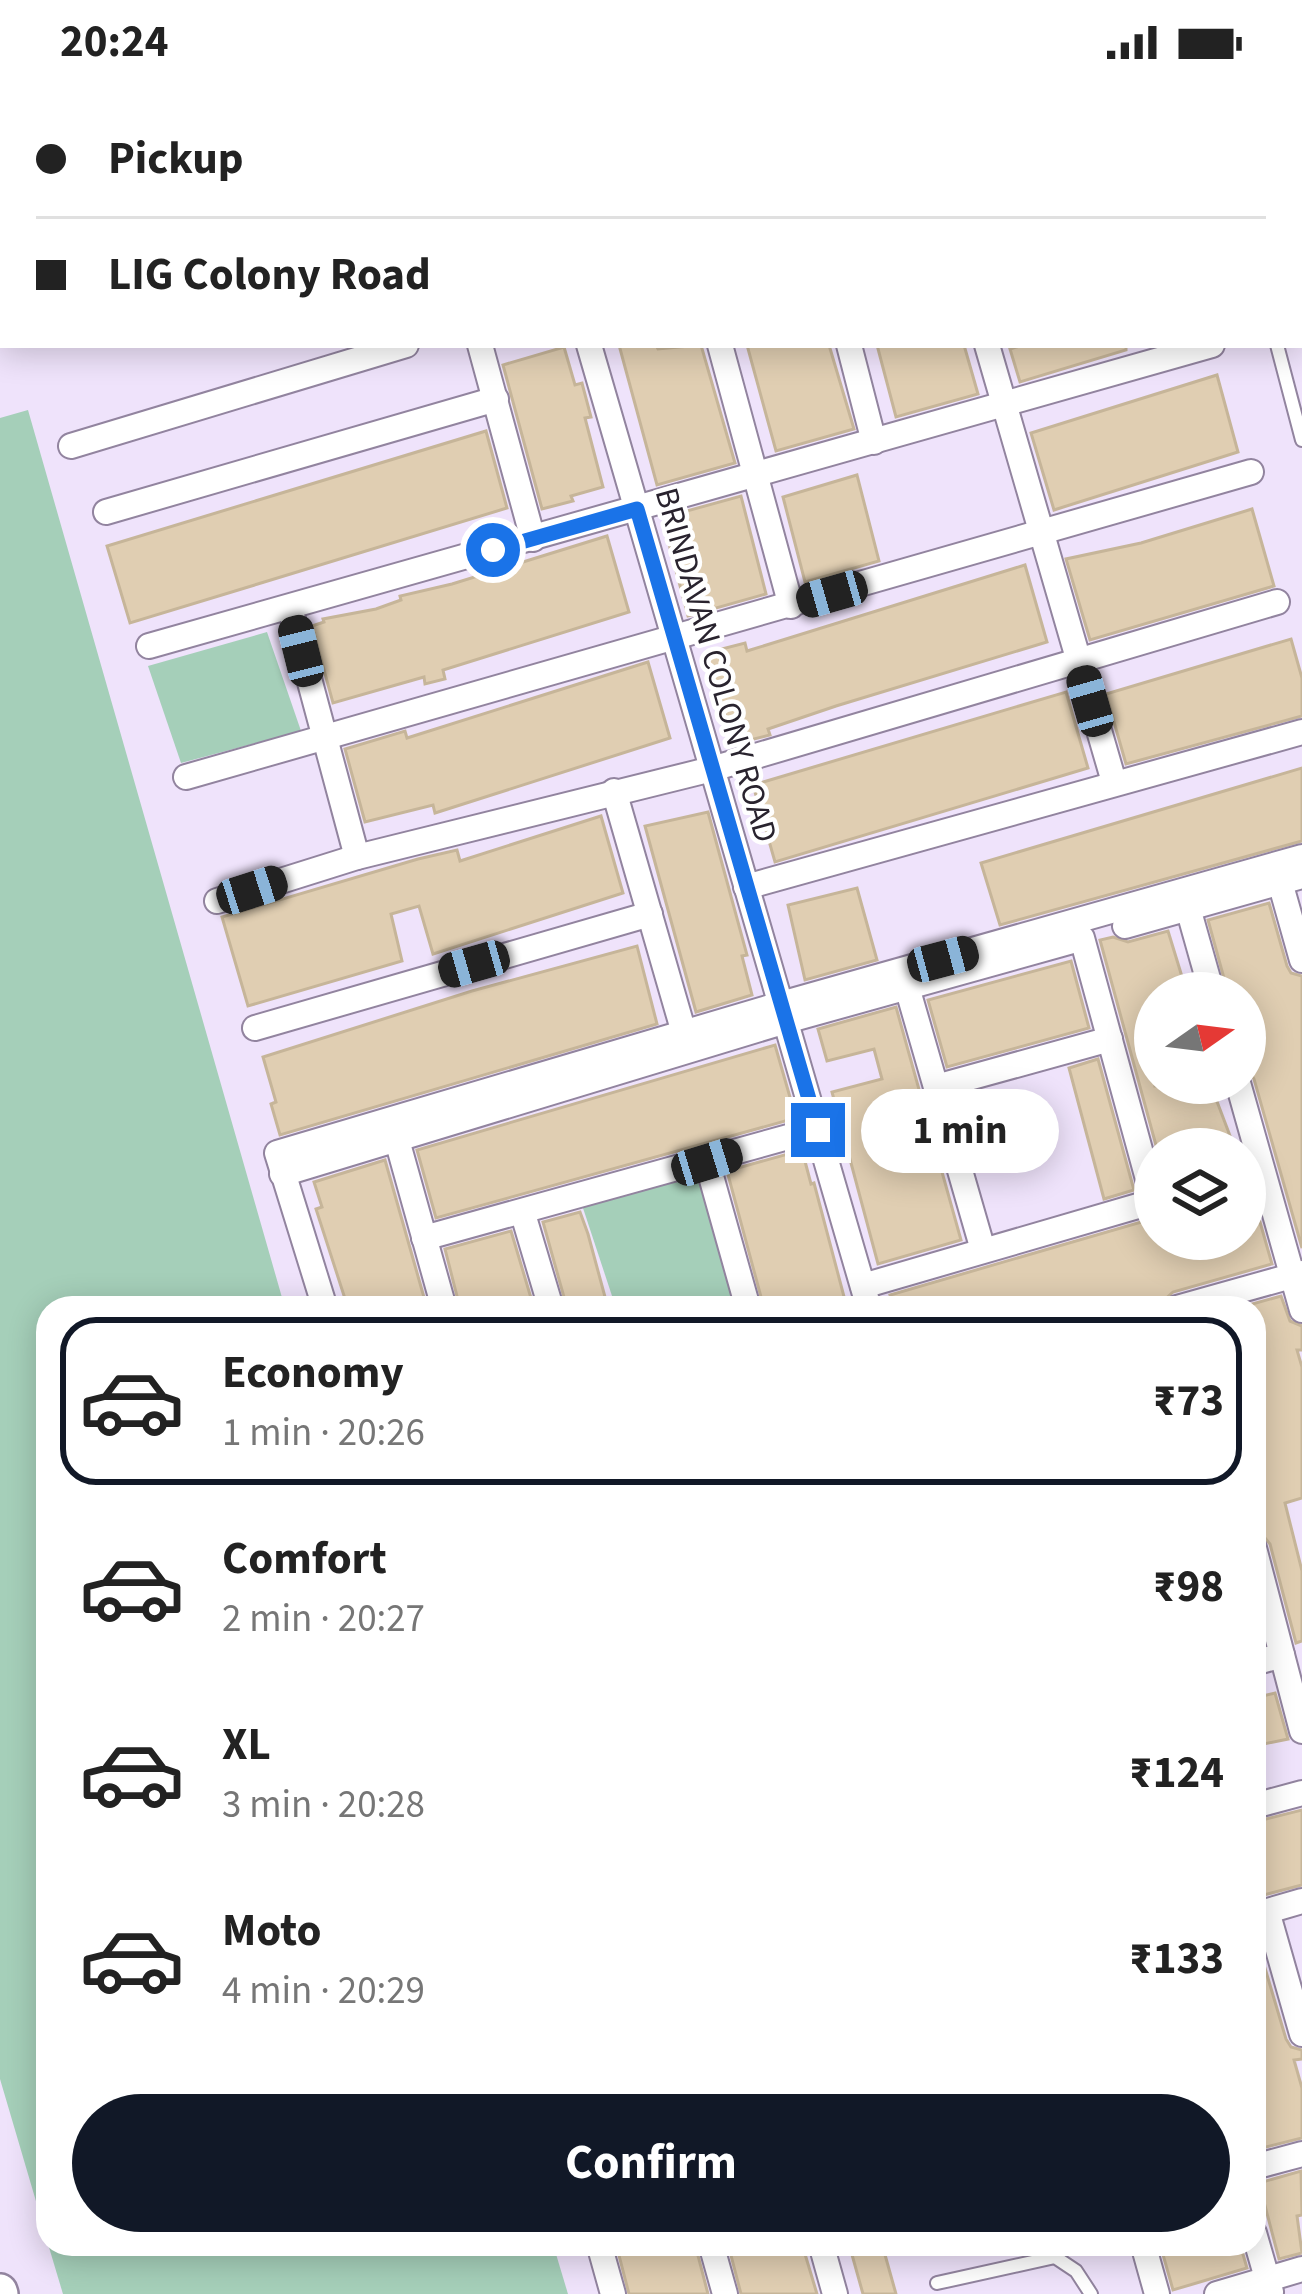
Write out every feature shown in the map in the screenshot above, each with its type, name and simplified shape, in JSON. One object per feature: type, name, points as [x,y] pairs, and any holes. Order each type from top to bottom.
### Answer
[{"type":"street","points":[[71,446],[396,348]]},
{"type":"street","points":[[482,348],[533,539]]},
{"type":"street","name":"BRINDAVAN COLONY ROAD","points":[[590,348],[866,1296]]},
{"type":"street","points":[[721,348],[791,606]]},
{"type":"street","points":[[850,348],[874,442]]},
{"type":"street","points":[[988,348],[1114,782]]},
{"type":"street","points":[[149,646],[1201,348]]},
{"type":"street","points":[[106,512],[496,399]]},
{"type":"street","points":[[186,777],[1250,472]]},
{"type":"street","points":[[218,902],[357,857],[712,769],[1277,602]]},
{"type":"street","points":[[290,608],[357,857]]},
{"type":"street","points":[[746,887],[1302,732]]},
{"type":"street","points":[[614,791],[684,1033]]},
{"type":"street","points":[[282,1174],[783,1013],[1302,857]]},
{"type":"street","points":[[322,1296],[277,1154],[684,1033],[907,987],[1291,879],[1302,960]]},
{"type":"street","points":[[1188,908],[1206,972]]},
{"type":"street","points":[[255,1028],[650,914]]},
{"type":"street","points":[[1082,938],[1134,1129]]},
{"type":"street","points":[[907,987],[983,1250]]},
{"type":"street","points":[[936,1087],[1109,1039]]},
{"type":"street","points":[[424,1238],[818,1130]]},
{"type":"street","points":[[397,1140],[441,1296]]},
{"type":"street","points":[[707,1162],[745,1296]]},
{"type":"street","points":[[1266,1202],[1297,1274],[1302,1310]]},
{"type":"street","points":[[868,1296],[983,1250],[1134,1207]]},
{"type":"street","points":[[523,1214],[547,1296]]},
{"type":"street","points":[[1223,1296],[1297,1274]]},
{"type":"street","points":[[1266,1593],[1302,1731]]},
{"type":"street","points":[[1266,1660],[1282,1655]]},
{"type":"street","points":[[1266,1802],[1302,1792]]},
{"type":"street","points":[[1266,1911],[1302,1901]]},
{"type":"street","points":[[1266,1930],[1302,2034]]},
{"type":"street","points":[[1266,2164],[1302,2154]]},
{"type":"street","points":[[602,2256],[613,2294]]},
{"type":"street","points":[[714,2256],[725,2294]]},
{"type":"street","points":[[824,2256],[835,2294]]},
{"type":"street","points":[[1146,2256],[1157,2294]]},
{"type":"street","points":[[1260,2256],[1269,2286]]},
{"type":"street","points":[[1217,2294],[1269,2286],[1302,2269]]},
{"type":"lane","points":[[1277,348],[1301,431]]},
{"type":"lane","points":[[937,2283],[1055,2257],[1076,2271],[1091,2294]]},
{"type":"green space","points":[[28,410],[282,1296],[36,1296],[36,2201],[0,2079],[0,418]]},
{"type":"green space","points":[[267,632],[301,731],[181,763],[148,666]]},
{"type":"green space","points":[[703,1166],[740,1296],[612,1296],[581,1202]]},
{"type":"green space","points":[[52,2256],[557,2256],[568,2294],[63,2294]]},
{"type":"building","points":[[564,348],[575,385],[582,383],[591,417],[585,418],[603,487],[542,509],[503,365]]},
{"type":"building","points":[[620,348],[702,348],[735,463],[657,485]]},
{"type":"building","points":[[748,348],[830,348],[854,429],[776,451]]},
{"type":"building","points":[[878,348],[965,348],[978,394],[896,417]]},
{"type":"building","points":[[1126,348],[1126,350],[1020,382],[1010,349]]},
{"type":"building","points":[[1217,375],[1238,452],[1054,510],[1031,433]]},
{"type":"building","points":[[486,431],[507,508],[130,623],[107,546]]},
{"type":"building","points":[[857,475],[879,561],[805,582],[783,497]]},
{"type":"building","points":[[741,496],[766,594],[688,616],[665,517]]},
{"type":"building","points":[[1252,509],[1274,586],[1090,640],[1066,559],[1141,543]]},
{"type":"building","points":[[607,536],[629,612],[443,670],[445,679],[425,684],[424,677],[333,703],[312,626],[323,619],[376,609],[401,600],[400,596]]},
{"type":"building","points":[[1025,565],[1047,642],[836,706],[768,729],[770,735],[734,744],[706,653],[745,643],[747,651]]},
{"type":"building","points":[[1291,639],[1302,678],[1302,716],[1126,764],[1106,694]]},
{"type":"building","points":[[648,662],[670,738],[435,813],[433,805],[365,822],[345,749],[405,731],[407,738]]},
{"type":"building","points":[[1066,692],[1088,768],[775,862],[753,785]]},
{"type":"building","points":[[1302,768],[1302,841],[1000,925],[981,863]]},
{"type":"building","points":[[708,812],[747,955],[742,956],[752,995],[696,1012],[645,826]]},
{"type":"building","points":[[601,816],[623,893],[433,954],[419,906],[391,914],[402,961],[248,1006],[222,917],[418,859],[457,850],[460,861]]},
{"type":"building","points":[[857,888],[877,960],[805,980],[788,905]]},
{"type":"building","points":[[1269,903],[1287,966],[1291,973],[1302,976],[1302,1248],[1261,1104],[1266,1104],[1266,972],[1222,972],[1208,920]]},
{"type":"building","points":[[1168,931],[1181,972],[1134,972],[1134,1065],[1100,940],[1113,937],[1128,942]]},
{"type":"building","points":[[637,946],[657,1024],[280,1135],[263,1057],[472,991]]},
{"type":"building","points":[[1071,961],[1089,1028],[947,1067],[928,1000]]},
{"type":"building","points":[[896,1007],[961,1240],[878,1264],[832,1092],[882,1079],[874,1049],[827,1061],[818,1029]]},
{"type":"building","points":[[775,1045],[796,1118],[436,1218],[417,1150]]},
{"type":"building","points":[[1098,1059],[1134,1190],[1104,1199],[1069,1068]]},
{"type":"building","points":[[1145,1104],[1218,1104],[1227,1128],[1151,1128]]},
{"type":"building","points":[[1008,1108],[1014,1133],[997,1138],[991,1112]]},
{"type":"building","points":[[802,1150],[844,1296],[761,1296],[727,1171]]},
{"type":"building","points":[[385,1160],[424,1296],[344,1296],[316,1209],[322,1207],[314,1182]]},
{"type":"building","points":[[580,1212],[605,1296],[564,1296],[543,1222]]},
{"type":"building","points":[[1134,1224],[1134,1260],[1266,1260],[1266,1243],[1272,1264],[1169,1296],[890,1295]]},
{"type":"building","points":[[511,1231],[530,1296],[457,1296],[445,1249]]},
{"type":"building","points":[[1281,1296],[1290,1321],[1302,1326],[1302,1350],[1297,1350],[1302,1367],[1302,1498],[1285,1503],[1302,1571],[1302,1641],[1296,1643],[1266,1539],[1266,1300]]},
{"type":"building","points":[[1275,1693],[1288,1739],[1266,1744],[1266,1695]]},
{"type":"building","points":[[1302,1810],[1302,1885],[1266,1894],[1266,1819]]},
{"type":"building","points":[[1266,1972],[1286,2039],[1291,2047],[1302,2050],[1302,2059],[1294,2060],[1302,2088],[1302,2138],[1266,2147]]},
{"type":"building","points":[[1301,2171],[1302,2215],[1297,2216],[1302,2253],[1279,2259],[1266,2210],[1266,2181]]},
{"type":"building","points":[[619,2256],[698,2256],[708,2294],[629,2294]]},
{"type":"building","points":[[731,2256],[806,2256],[817,2294],[741,2294]]},
{"type":"building","points":[[852,2256],[885,2256],[896,2294],[863,2294]]},
{"type":"building","points":[[1163,2256],[1244,2256],[1247,2268],[1173,2290]]},
{"type":"route","points":[[493,550],[637,509],[818,1130]]}]
